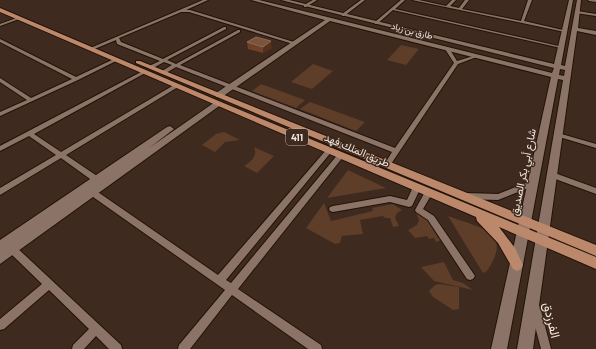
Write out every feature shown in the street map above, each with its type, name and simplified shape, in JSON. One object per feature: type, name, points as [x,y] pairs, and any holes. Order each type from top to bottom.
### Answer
[{"type":"main road","name":"طريق الملك فهد","points":[[0,9],[95,46],[148,70],[176,86],[218,100],[387,165],[462,196],[524,227],[542,240],[596,262]]},
{"type":"main road","name":"طريق الملك فهد","points":[[0,9],[95,46],[116,60],[148,70],[164,72],[218,100],[329,151],[474,211],[524,227],[544,230],[596,251]]},
{"type":"main road","points":[[474,211],[500,236],[512,253],[517,265]]},
{"type":"street","points":[[95,46],[206,0]]},
{"type":"street","name":"طارق بن زياد","points":[[253,0],[447,49],[568,74]]},
{"type":"street","name":"طارق بن زياد","points":[[283,0],[568,74]]},
{"type":"street","points":[[306,6],[315,0]]},
{"type":"street","points":[[340,14],[356,0]]},
{"type":"street","points":[[340,14],[363,0]]},
{"type":"street","points":[[376,23],[403,0]]},
{"type":"street","points":[[414,0],[522,22],[596,32]]},
{"type":"street","points":[[447,7],[454,0]]},
{"type":"street","points":[[460,9],[467,0]]},
{"type":"street","points":[[522,22],[530,0]]},
{"type":"street","name":"شارع أبي بكر الصديق","points":[[525,349],[568,74],[572,29],[571,0]]},
{"type":"street","name":"شارع أبي بكر الصديق","points":[[500,349],[561,47],[572,29],[578,12],[579,0]]},
{"type":"street","points":[[590,0],[596,1]]},
{"type":"street","points":[[95,46],[117,38],[201,1]]},
{"type":"street","points":[[201,1],[199,7],[206,14],[237,26]]},
{"type":"street","points":[[392,9],[561,47]]},
{"type":"street","points":[[178,12],[189,11],[296,42]]},
{"type":"street","points":[[578,12],[596,15]]},
{"type":"street","points":[[0,25],[20,18]]},
{"type":"street","points":[[0,258],[100,182],[218,100],[296,42],[332,20]]},
{"type":"street","points":[[234,88],[332,20]]},
{"type":"street","points":[[225,28],[225,31],[229,32],[237,26]]},
{"type":"street","points":[[164,72],[237,26]]},
{"type":"street","points":[[0,149],[225,28],[247,26],[296,42]]},
{"type":"street","points":[[117,38],[119,43],[396,151]]},
{"type":"street","points":[[0,40],[76,79]]},
{"type":"street","points":[[447,49],[456,62]]},
{"type":"street","points":[[387,165],[456,62],[477,56]]},
{"type":"street","points":[[0,114],[116,60]]},
{"type":"street","points":[[0,80],[32,100]]},
{"type":"street","points":[[0,192],[176,86]]},
{"type":"street","points":[[30,134],[100,182]]},
{"type":"street","points":[[558,135],[596,146]]},
{"type":"street","points":[[220,281],[329,151]]},
{"type":"street","points":[[183,349],[341,155]]},
{"type":"street","points":[[552,175],[596,191]]},
{"type":"street","points":[[462,196],[498,197],[533,183]]},
{"type":"street","points":[[409,204],[416,187]]},
{"type":"street","points":[[89,190],[317,349]]},
{"type":"street","points":[[0,246],[89,190]]},
{"type":"street","points":[[419,210],[429,192]]},
{"type":"street","points":[[333,209],[390,199],[409,204],[431,218],[470,276]]},
{"type":"street","points":[[12,249],[117,349]]},
{"type":"street","points":[[0,325],[50,284]]},
{"type":"street","name":"الفرزدق","points":[[533,297],[546,349]]},
{"type":"street","points":[[77,349],[96,329]]},
{"type":"shaded area","points":[[401,45],[419,49],[406,65],[387,60]]},
{"type":"shaded area","points":[[313,64],[333,71],[312,89],[291,82]]},
{"type":"shaded area","points":[[261,84],[305,100],[296,108],[252,91]]},
{"type":"shaded area","points":[[310,102],[365,122],[356,131],[300,109]]},
{"type":"shaded area","points":[[224,132],[240,140],[225,142],[215,152],[202,145],[216,134]]},
{"type":"shaded area","points":[[254,147],[274,156],[257,173],[244,166],[251,161],[254,156]]},
{"type":"shaded area","points":[[348,170],[386,188],[327,198]]},
{"type":"shaded area","points":[[324,203],[331,221],[373,211],[372,208],[393,204],[402,210],[397,213],[395,218],[399,226],[393,227],[390,218],[385,218],[383,216],[360,220],[363,234],[342,236],[340,243],[335,244],[306,228]]},
{"type":"shaded area","points":[[416,213],[420,213],[426,217],[438,238],[441,240],[436,242],[434,238],[429,239],[427,236],[415,238],[408,230],[417,225],[419,220]]},
{"type":"shaded area","points":[[448,216],[482,228],[490,233],[495,239],[497,247],[494,258],[487,271],[483,273]]},
{"type":"shaded area","points":[[444,262],[453,280],[463,283],[473,290],[434,281],[421,267]]},
{"type":"shaded area","points":[[440,284],[459,287],[459,309],[453,310],[433,297],[429,291],[435,285]]},
{"type":"building","points":[[256,37],[271,41],[263,47],[247,42]]}]
